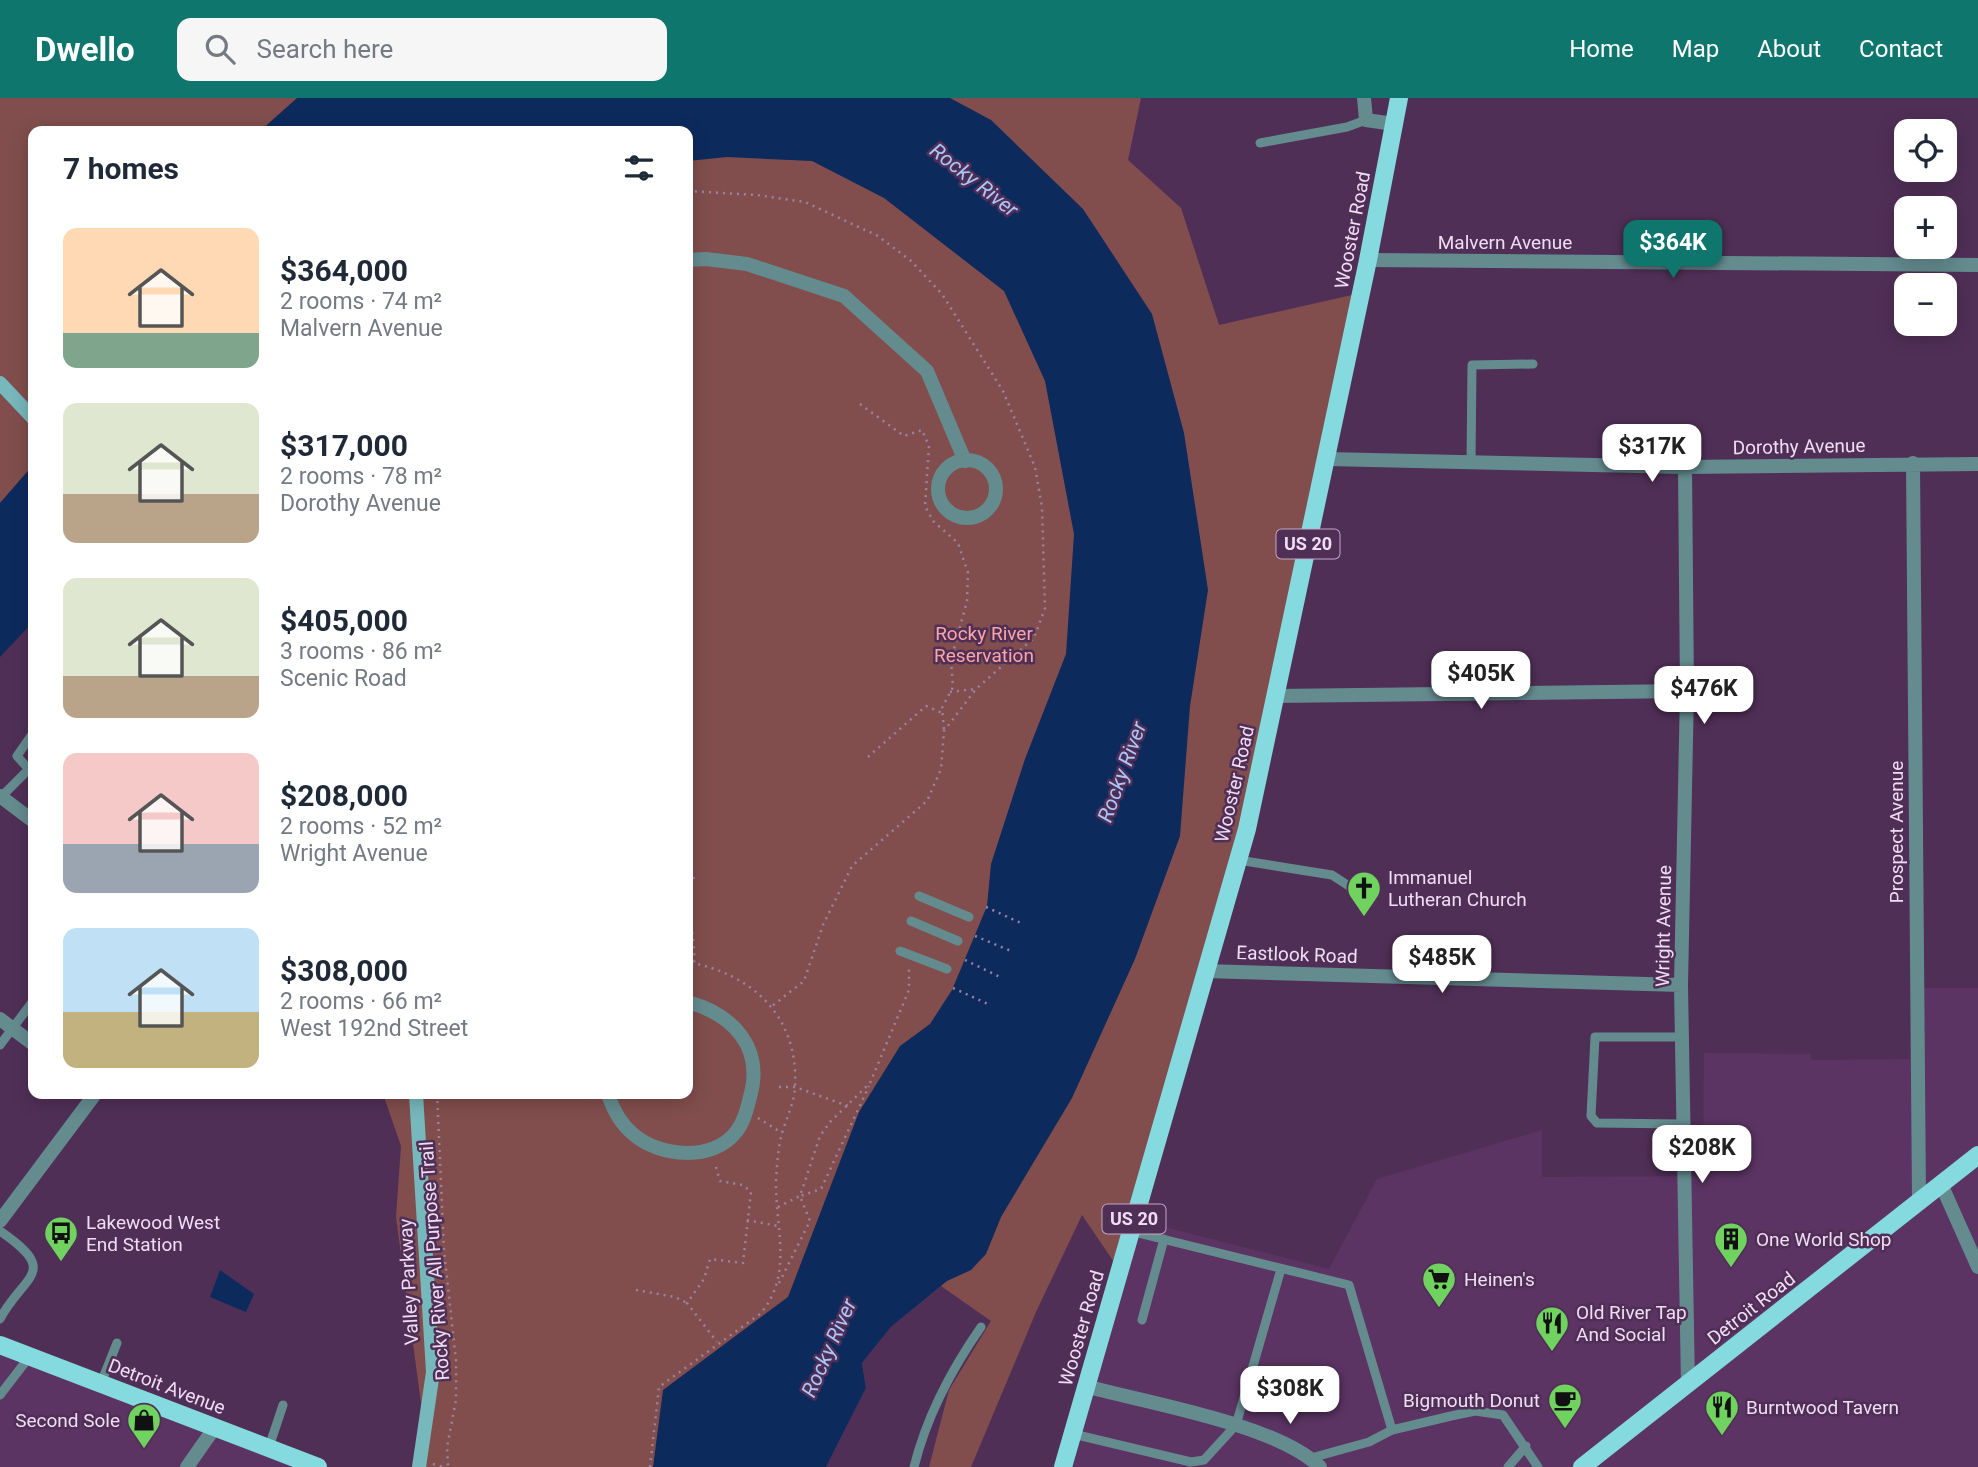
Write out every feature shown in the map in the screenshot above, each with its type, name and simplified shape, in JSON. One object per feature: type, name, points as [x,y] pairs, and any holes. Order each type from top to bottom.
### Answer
[{"type":"main road","name":"Wooster Road","points":[[1063,1467],[1238,860],[1327,459],[1399,98]]},
{"type":"main road","name":"Detroit Road","points":[[1582,1467],[1978,1155]]},
{"type":"main road","name":"Detroit Avenue","points":[[0,1345],[318,1467]]},
{"type":"street","points":[[1364,98],[1366,120],[1394,124]]},
{"type":"street","points":[[693,260],[747,264],[844,296],[927,371],[965,461]]},
{"type":"street","name":"Malvern Avenue","points":[[1368,260],[1978,265]]},
{"type":"street","points":[[0,383],[28,413]]},
{"type":"street","name":"Dorothy Avenue","points":[[1327,459],[1685,467],[1978,464]]},
{"type":"street","points":[[965,461],[986,467],[994,477],[996,490],[993,502],[985,513],[973,518],[948,512],[938,489],[941,476],[950,466],[965,461]]},
{"type":"street","name":"Prospect Avenue","points":[[1913,463],[1919,1201]]},
{"type":"street","name":"Wright Avenue","points":[[1685,467],[1687,691],[1681,985],[1688,1385]]},
{"type":"street","points":[[1275,696],[1687,691]]},
{"type":"street","points":[[0,796],[28,817]]},
{"type":"street","name":"Eastlook Road","points":[[1205,971],[1681,985]]},
{"type":"street","points":[[610,1099],[618,1119],[634,1136],[658,1149],[686,1154],[713,1149],[735,1134],[753,1087],[754,1067],[747,1044],[730,1021],[693,1004]]},
{"type":"street","points":[[0,1019],[28,1040]]},
{"type":"street","points":[[0,1221],[91,1099]]},
{"type":"street","name":"Valley Parkway","points":[[416,1099],[433,1372],[420,1464]]},
{"type":"street","points":[[1941,1184],[1978,1267]]},
{"type":"street","points":[[1085,1386],[1236,1425],[1284,1443],[1315,1463]]},
{"type":"street","points":[[187,1467],[215,1427]]},
{"type":"lane","points":[[1260,143],[1347,127],[1366,120]]},
{"type":"lane","points":[[1471,463],[1472,365],[1533,364]]},
{"type":"lane","points":[[28,740],[17,756],[28,769]]},
{"type":"lane","points":[[0,796],[28,774]]},
{"type":"lane","points":[[1238,860],[1332,875],[1352,888]]},
{"type":"lane","points":[[919,897],[969,917]]},
{"type":"lane","points":[[911,921],[958,941]]},
{"type":"lane","points":[[900,951],[947,968]]},
{"type":"lane","points":[[0,1045],[28,1007]]},
{"type":"lane","points":[[1682,1037],[1595,1037],[1591,1116],[1597,1123],[1683,1124]]},
{"type":"lane","points":[[0,1231],[30,1255],[34,1264],[31,1279],[10,1300],[0,1320]]},
{"type":"lane","points":[[1130,1231],[1349,1285],[1392,1430]]},
{"type":"lane","points":[[1142,1320],[1164,1239]]},
{"type":"lane","points":[[1073,1433],[1191,1462],[1204,1460],[1236,1425],[1281,1269]]},
{"type":"lane","points":[[914,1467],[934,1406],[956,1362],[981,1326]]},
{"type":"lane","points":[[101,1383],[117,1343]]},
{"type":"lane","points":[[0,1395],[30,1356]]},
{"type":"lane","points":[[269,1447],[283,1405]]},
{"type":"lane","points":[[1315,1463],[1392,1430],[1475,1411],[1503,1415],[1538,1467]]},
{"type":"lane","points":[[1508,1467],[1526,1446]]},
{"type":"path","points":[[693,191],[757,195],[805,202],[839,215],[877,236],[911,261],[942,294],[1003,391],[1035,467],[1042,507],[1045,595],[1043,616],[1034,638],[976,689],[944,731]]},
{"type":"path","points":[[772,1006],[804,981],[823,925],[852,866],[864,852],[916,812],[931,795],[941,769],[944,731],[942,713],[954,681],[953,652],[967,601],[965,561],[958,543],[933,521],[925,506],[929,446],[922,430],[904,436],[860,404]]},
{"type":"path","points":[[950,692],[976,689]]},
{"type":"path","points":[[868,757],[926,706],[942,713]]},
{"type":"path","points":[[693,881],[694,877]]},
{"type":"path","points":[[986,907],[1023,924]]},
{"type":"path","points":[[693,922],[694,964],[715,967],[741,979],[772,1006],[792,1054],[795,1087],[782,1133],[776,1179],[782,1258],[779,1284]]},
{"type":"path","points":[[975,936],[1011,951]]},
{"type":"path","points":[[965,960],[1000,977]]},
{"type":"path","points":[[777,1207],[821,1189],[870,1083],[909,989],[908,964]]},
{"type":"path","points":[[953,989],[988,1004]]},
{"type":"path","points":[[650,1467],[659,1387],[760,1314],[772,1299],[810,1221],[800,1196],[820,1136],[870,1083]]},
{"type":"path","points":[[779,1087],[795,1087],[848,1106]]},
{"type":"path","name":"Rocky River All Purpose Trail","points":[[437,1099],[444,1250],[456,1361],[456,1400],[446,1467],[438,1465]]},
{"type":"path","points":[[746,1111],[782,1133]]},
{"type":"path","points":[[687,1303],[704,1279],[710,1259],[743,1263],[751,1192],[743,1185],[720,1181],[716,1167]]},
{"type":"path","points":[[747,1220],[778,1226]]},
{"type":"path","points":[[636,1290],[675,1297],[687,1303],[717,1343]]},
{"type":"shaded area","points":[[1911,988],[1978,988],[1978,1467],[1073,1467],[1141,1221],[1329,1269],[1377,1179],[1542,1130],[1542,1177],[1703,1176],[1704,1053],[1811,1054],[1811,1060],[1910,1059]]},
{"type":"shaded area","points":[[0,1349],[305,1467],[0,1467]]},
{"type":"green space","name":"Rocky River Reservation","points":[[0,98],[1141,98],[1128,160],[1181,208],[1219,325],[1352,295],[1254,810],[1118,1268],[1082,1215],[1036,1312],[971,1467],[929,1467],[949,1390],[991,1321],[941,1286],[891,1327],[862,1363],[866,1388],[826,1467],[413,1467],[425,1433],[396,1217],[401,1146],[385,1099],[693,1099],[693,126],[28,126],[28,475],[0,503]]},
{"type":"water","name":"Rocky River","points":[[297,98],[950,98],[991,120],[1083,209],[1152,314],[1184,433],[1208,590],[1190,706],[1180,836],[1135,959],[1072,1098],[1001,1217],[986,1254],[971,1270],[947,1281],[891,1327],[862,1363],[866,1388],[826,1467],[653,1467],[663,1390],[788,1297],[859,1112],[900,1046],[930,1024],[952,990],[987,906],[991,864],[1025,759],[1066,654],[1074,534],[1045,381],[1004,291],[884,198],[812,161],[727,157],[693,160],[693,126],[266,126]]},
{"type":"water","points":[[28,471],[28,627],[0,657],[0,503]]},
{"type":"water","points":[[220,1270],[254,1294],[246,1312],[210,1297]]},
{"type":"place","name":"Immanuel Lutheran Church","points":[[1364,918]]},
{"type":"place","name":"Lakewood West End Station","points":[[61,1263]]},
{"type":"place","name":"One World Shop","points":[[1731,1269]]},
{"type":"place","name":"Heinen's","points":[[1439,1309]]},
{"type":"place","name":"Old River Tap And Social","points":[[1552,1353]]},
{"type":"place","name":"Bigmouth Donut","points":[[1565,1430]]},
{"type":"place","name":"Burntwood Tavern","points":[[1722,1437]]},
{"type":"place","name":"Second Sole","points":[[144,1450]]}]
